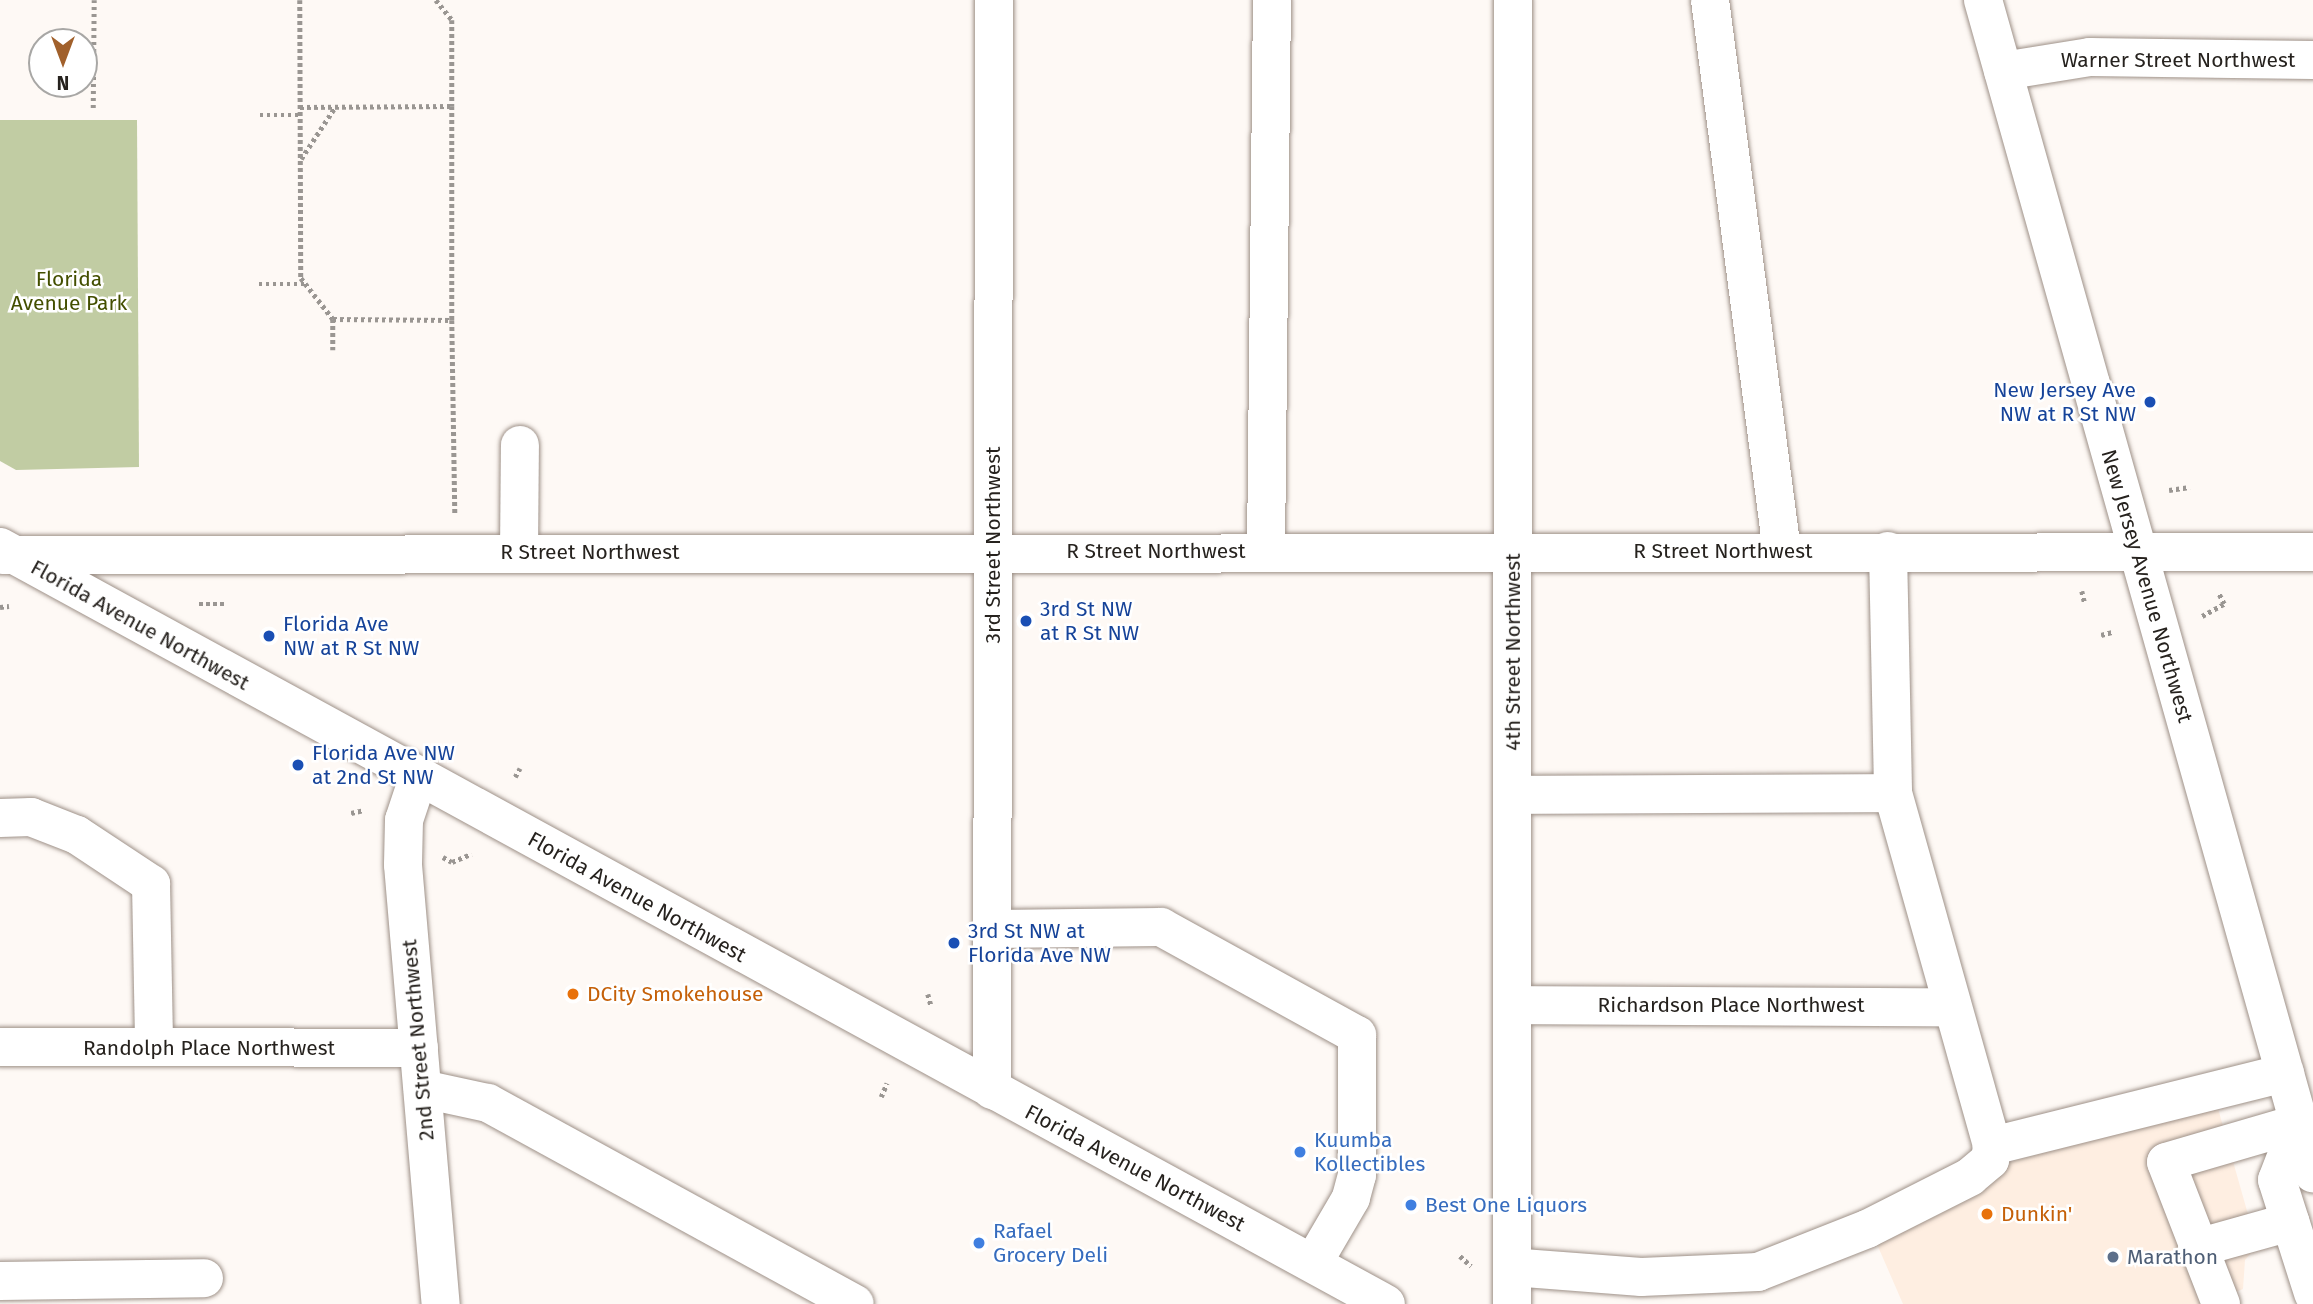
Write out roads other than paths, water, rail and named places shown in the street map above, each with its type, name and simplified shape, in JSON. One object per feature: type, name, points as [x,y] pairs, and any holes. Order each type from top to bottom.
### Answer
[{"type":"street","name":"3rd Street Northwest","points":[[992,1090],[993,0]]},
{"type":"street","points":[[1266,551],[1272,0]]},
{"type":"street","name":"4th Street Northwest","points":[[1512,1285],[1513,0]]},
{"type":"street","points":[[1710,0],[1782,551]]},
{"type":"street","name":"New Jersey Avenue Northwest","points":[[1983,0],[2138,551],[2297,1097],[2313,1172]]},
{"type":"street","name":"Warner Street Northwest","points":[[2003,71],[2090,57],[2313,60]]},
{"type":"street","points":[[519,552],[520,445]]},
{"type":"street","points":[[1512,1285],[1758,1272],[1867,1229],[1970,1177],[1990,1160],[1992,1146],[1950,1007],[1893,793],[1888,551]]},
{"type":"street","name":"R Street Northwest","points":[[5,552],[2313,552]]},
{"type":"street","name":"Florida Avenue Northwest","points":[[5,552],[1313,1263],[1345,1294],[1386,1304]]},
{"type":"street","name":"2nd Street Northwest","points":[[418,778],[406,807],[402,852],[441,1304]]},
{"type":"street","points":[[1512,795],[1893,793]]},
{"type":"street","points":[[0,818],[31,817],[77,835],[152,884],[154,1048]]},
{"type":"street","points":[[993,929],[1161,927],[1357,1035],[1357,1175],[1351,1198],[1313,1263]]},
{"type":"street","name":"Richardson Place Northwest","points":[[1512,1004],[1950,1007]]},
{"type":"street","name":"Randolph Place Northwest","points":[[0,1048],[419,1048]]},
{"type":"street","points":[[423,1089],[488,1103],[855,1304]]},
{"type":"street","points":[[1992,1146],[2297,1097]]},
{"type":"street","points":[[2297,1097],[2277,1180],[2313,1293]]},
{"type":"street","points":[[2221,1304],[2197,1248],[2166,1162],[2297,1097]]},
{"type":"street","points":[[2197,1248],[2290,1222]]},
{"type":"street","points":[[0,1281],[204,1278]]},
{"type":"place","name":"New Jersey Ave NW at R St NW","points":[[2150,402]]},
{"type":"place","name":"3rd St NW at R St NW","points":[[1026,621]]},
{"type":"place","name":"Florida Ave NW at R St NW","points":[[269,636]]},
{"type":"place","name":"Florida Ave NW at 2nd St NW","points":[[298,765]]},
{"type":"place","name":"3rd St NW at Florida Ave NW","points":[[954,943]]},
{"type":"place","name":"DCity Smokehouse","points":[[573,994]]},
{"type":"place","name":"Kuumba Kollectibles","points":[[1300,1152]]},
{"type":"place","name":"Best One Liquors","points":[[1411,1205]]},
{"type":"place","name":"Dunkin'","points":[[1987,1214]]},
{"type":"place","name":"Rafael Grocery Deli","points":[[979,1243]]},
{"type":"place","name":"Marathon","points":[[2113,1257]]},
{"type":"park label","name":"Florida Avenue Park","points":[[69,291]]}]
